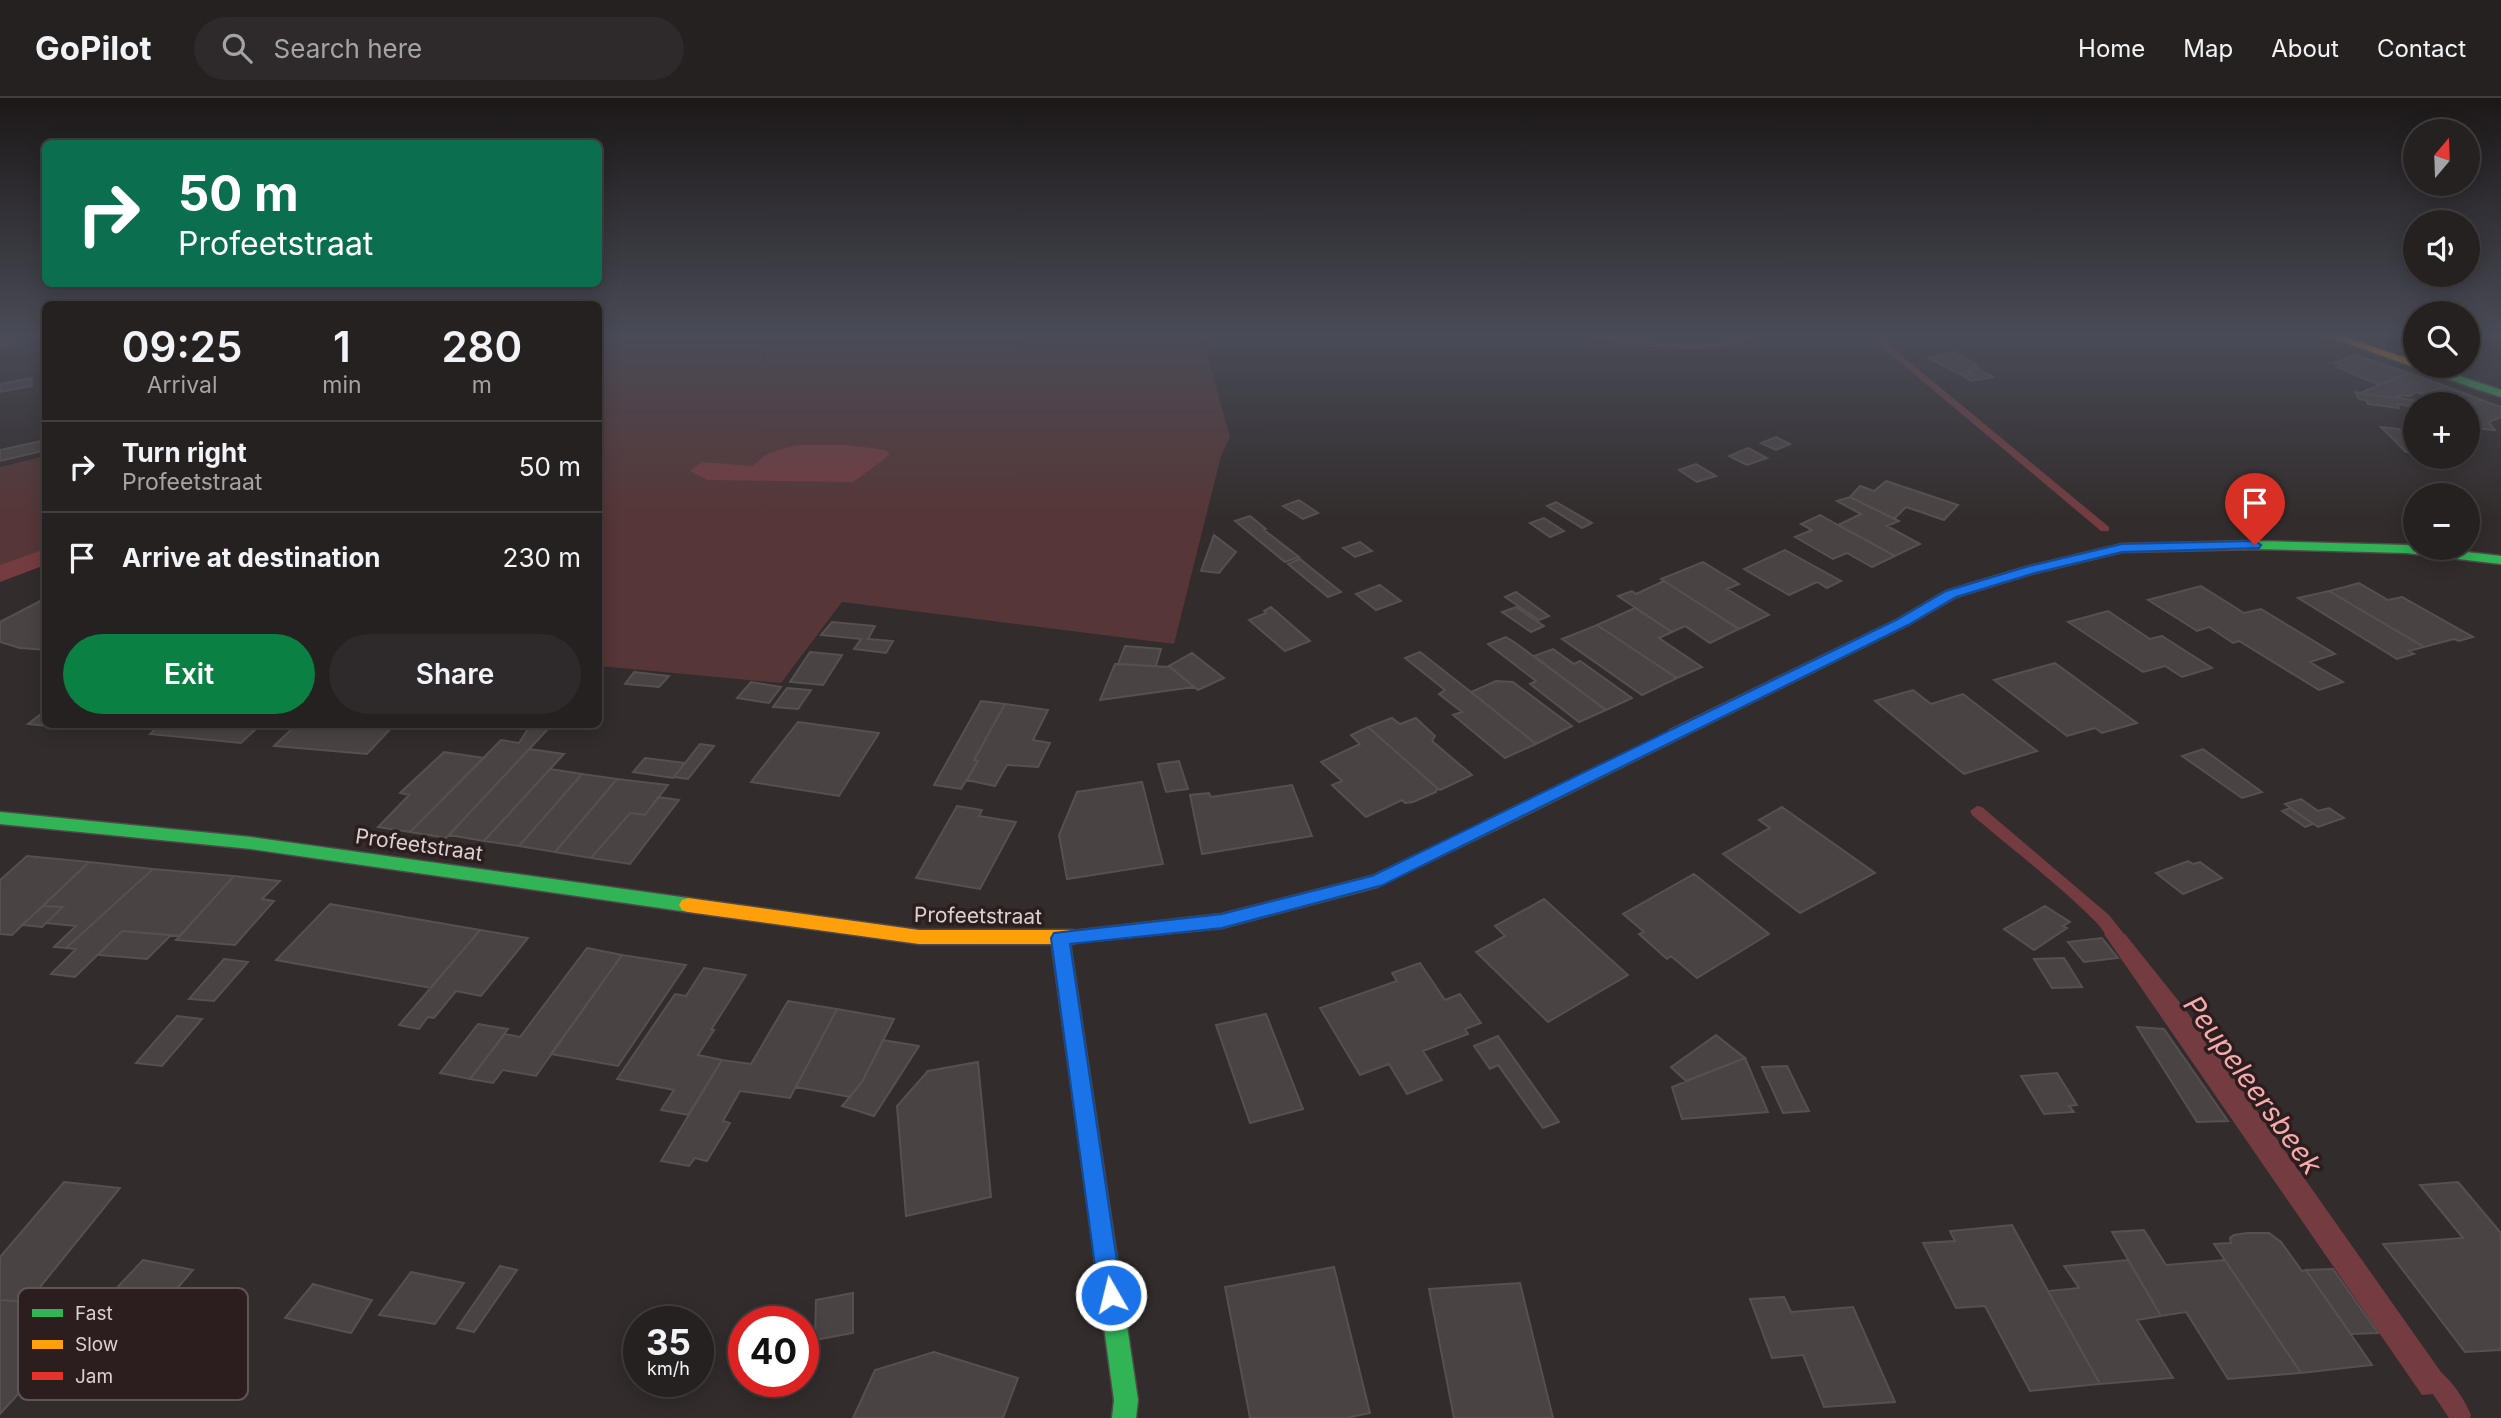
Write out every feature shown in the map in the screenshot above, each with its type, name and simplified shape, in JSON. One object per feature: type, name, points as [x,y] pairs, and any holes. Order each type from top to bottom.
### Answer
[{"type":"street","name":"Profeetstraat","points":[[0,818],[251,843],[919,937],[1060,938],[1222,921],[1377,881],[1903,622],[1951,594],[2031,570],[2122,548],[2255,545],[2406,549],[2501,560]]},
{"type":"street","points":[[1060,938],[1126,1400],[1124,1418]]},
{"type":"shaded area","points":[[602,398],[1219,398],[1230,437],[1221,456],[1174,644],[842,602],[781,683],[602,666]]},
{"type":"shaded area","points":[[799,445],[847,445],[886,450],[890,455],[853,482],[707,480],[690,471],[702,462],[753,466],[769,454]]},
{"type":"shaded area","points":[[42,457],[42,556],[0,568],[0,467]]},
{"type":"shaded area","points":[[42,550],[42,566],[0,582],[0,565]]},
{"type":"shaded area","points":[[2104,934],[2125,934],[2185,1009],[2455,1392],[2422,1395]]},
{"type":"building","points":[[2358,398],[2403,399],[2403,405],[2397,404],[2399,408],[2368,404],[2366,400]]},
{"type":"building","points":[[2480,400],[2501,407],[2501,417],[2489,422],[2495,430],[2480,429]]},
{"type":"building","points":[[2381,427],[2399,429],[2403,433],[2403,449]]},
{"type":"building","points":[[1776,437],[1790,444],[1776,450],[1761,443]]},
{"type":"building","points":[[42,441],[42,451],[0,461],[0,450]]},
{"type":"building","points":[[1748,448],[1767,458],[1747,465],[1729,456]]},
{"type":"building","points":[[1696,464],[1716,476],[1697,482],[1679,470]]},
{"type":"building","points":[[1886,481],[1958,505],[1944,520],[1906,507],[1894,519],[1850,497],[1860,486],[1874,491]]},
{"type":"building","points":[[1850,497],[1899,521],[1887,526],[1920,544],[1895,556],[1838,525],[1861,514],[1837,501]]},
{"type":"building","points":[[1299,500],[1318,513],[1303,519],[1283,506]]},
{"type":"building","points":[[1556,502],[1592,523],[1582,528],[1547,506]]},
{"type":"building","points":[[1820,515],[1895,556],[1872,567],[1847,553],[1833,559],[1795,537],[1812,530],[1801,524]]},
{"type":"building","points":[[1250,516],[1299,557],[1285,562],[1235,521]]},
{"type":"building","points":[[1544,518],[1564,531],[1550,537],[1530,523]]},
{"type":"building","points":[[1214,535],[1236,552],[1219,573],[1201,571]]},
{"type":"building","points":[[1360,542],[1372,551],[1355,557],[1343,548]]},
{"type":"building","points":[[1785,550],[1841,581],[1827,588],[1817,582],[1789,595],[1744,569]]},
{"type":"building","points":[[1300,559],[1341,592],[1328,597],[1288,564]]},
{"type":"building","points":[[1703,562],[1739,584],[1727,589],[1769,615],[1739,629],[1661,579]]},
{"type":"building","points":[[1664,581],[1739,629],[1710,643],[1685,626],[1672,632],[1618,596],[1632,591],[1636,594]]},
{"type":"building","points":[[2359,583],[2388,600],[2402,597],[2473,637],[2424,647],[2329,591]]},
{"type":"building","points":[[1380,585],[1401,601],[1376,610],[1356,594]]},
{"type":"building","points":[[2201,586],[2244,613],[2261,609],[2335,654],[2310,662],[2343,682],[2319,690],[2239,641],[2233,643],[2209,627],[2197,631],[2148,600]]},
{"type":"building","points":[[2329,591],[2424,647],[2409,651],[2414,654],[2397,659],[2298,598]]},
{"type":"building","points":[[1516,592],[1549,616],[1539,620],[1505,597]]},
{"type":"building","points":[[42,600],[42,650],[20,648],[0,642],[0,622]]},
{"type":"building","points":[[1271,607],[1310,641],[1285,651],[1249,620],[1266,613],[1264,611]]},
{"type":"building","points":[[1516,607],[1544,626],[1531,632],[1502,612]]},
{"type":"building","points":[[1635,608],[1672,632],[1659,638],[1702,667],[1677,678],[1597,625]]},
{"type":"building","points":[[2108,611],[2150,639],[2162,636],[2212,668],[2182,677],[2165,666],[2143,672],[2068,622]]},
{"type":"building","points":[[832,622],[875,626],[868,639],[893,641],[886,653],[854,649],[861,639],[821,635]]},
{"type":"building","points":[[1597,625],[1677,678],[1642,695],[1562,639]]},
{"type":"building","points":[[1506,637],[1606,710],[1579,722],[1530,684],[1536,681],[1488,644]]},
{"type":"building","points":[[1125,646],[1161,649],[1156,666],[1118,664]]},
{"type":"building","points":[[1553,649],[1574,664],[1580,661],[1632,698],[1606,710],[1534,656]]},
{"type":"building","points":[[810,652],[842,655],[823,685],[790,682]]},
{"type":"building","points":[[1420,652],[1536,744],[1505,758],[1453,715],[1462,712],[1439,694],[1445,690],[1405,658]]},
{"type":"building","points":[[1192,653],[1224,678],[1198,690],[1169,666]]},
{"type":"building","points":[[2055,663],[2137,723],[2102,733],[2095,728],[2067,736],[1994,680]]},
{"type":"building","points":[[1115,664],[1170,667],[1194,687],[1100,700]]},
{"type":"building","points":[[634,672],[669,676],[659,687],[625,684]]},
{"type":"building","points":[[1496,681],[1513,682],[1572,726],[1536,744],[1471,692]]},
{"type":"building","points":[[751,682],[781,687],[769,703],[737,698]]},
{"type":"building","points":[[787,688],[811,690],[798,709],[773,707]]},
{"type":"building","points":[[1913,690],[1931,704],[1963,694],[2037,751],[1964,774],[1875,701]]},
{"type":"building","points":[[981,701],[1005,704],[974,760],[978,761],[961,789],[934,785]]},
{"type":"building","points":[[1005,704],[1048,710],[1033,740],[1050,743],[1038,767],[1007,765],[995,786],[967,780],[978,761],[974,760]]},
{"type":"building","points":[[42,713],[42,725],[28,724]]},
{"type":"building","points":[[1392,718],[1400,724],[1416,718],[1435,736],[1432,741],[1472,775],[1440,790],[1437,788],[1368,727]]},
{"type":"building","points":[[798,722],[879,733],[839,796],[751,782]]},
{"type":"building","points":[[1368,727],[1437,788],[1436,792],[1413,802],[1405,803],[1402,800],[1366,817],[1332,785],[1342,781],[1321,762],[1360,744],[1351,735]]},
{"type":"building","points":[[157,728],[257,728],[241,743],[150,734]]},
{"type":"building","points":[[293,728],[391,728],[367,754],[274,746]]},
{"type":"building","points":[[528,728],[549,728],[446,838],[410,832],[501,740],[519,743]]},
{"type":"building","points":[[700,744],[714,746],[688,779],[674,777]]},
{"type":"building","points":[[529,749],[564,754],[484,841],[449,835]]},
{"type":"building","points":[[2203,749],[2262,792],[2242,798],[2182,756]]},
{"type":"building","points":[[444,752],[484,758],[410,832],[378,827],[409,795],[400,793]]},
{"type":"building","points":[[645,758],[685,763],[673,778],[633,772]]},
{"type":"building","points":[[1179,761],[1188,789],[1166,792],[1158,764]]},
{"type":"building","points":[[550,769],[582,774],[519,846],[484,841]]},
{"type":"building","points":[[582,774],[617,779],[555,852],[519,846]]},
{"type":"building","points":[[617,779],[668,785],[645,815],[630,813],[591,858],[555,852]]},
{"type":"building","points":[[1142,782],[1163,864],[1067,879],[1059,835],[1077,792]]},
{"type":"building","points":[[1292,785],[1312,836],[1202,854],[1190,795],[1209,793],[1211,797]]},
{"type":"building","points":[[658,797],[679,800],[630,864],[591,858],[630,813],[645,815]]},
{"type":"building","points":[[2301,799],[2318,811],[2329,808],[2344,818],[2318,827],[2285,804]]},
{"type":"building","points":[[957,806],[982,810],[979,816],[1016,822],[980,889],[916,878]]},
{"type":"building","points":[[1782,807],[1875,873],[1800,913],[1723,854],[1770,828],[1759,820]]},
{"type":"building","points":[[2290,808],[2313,824],[2305,827],[2282,811]]},
{"type":"building","points":[[27,856],[89,862],[12,935],[0,934],[0,880]]},
{"type":"building","points":[[2188,861],[2193,864],[2200,862],[2222,878],[2183,894],[2156,873]]},
{"type":"building","points":[[89,862],[153,869],[66,948],[54,947],[76,926],[46,923],[63,907],[43,906]]},
{"type":"building","points":[[153,869],[234,876],[180,936],[122,931],[75,977],[51,974],[76,949],[66,948]]},
{"type":"building","points":[[1694,874],[1769,934],[1697,978],[1671,956],[1667,959],[1639,934],[1644,932],[1623,914]]},
{"type":"building","points":[[234,876],[280,881],[262,899],[274,901],[235,945],[176,940]]},
{"type":"building","points":[[1544,899],[1628,975],[1548,1022],[1476,952],[1505,936],[1495,926]]},
{"type":"building","points":[[330,904],[480,930],[431,988],[276,960]]},
{"type":"building","points":[[43,906],[63,907],[42,927],[22,925]]},
{"type":"building","points":[[2045,906],[2070,922],[2063,926],[2067,928],[2034,950],[2004,929]]},
{"type":"building","points":[[480,930],[528,938],[481,996],[456,991],[434,1018],[428,1017],[419,1029],[399,1025]]},
{"type":"building","points":[[122,931],[171,935],[147,959],[98,955]]},
{"type":"building","points":[[2102,938],[2118,958],[2084,962],[2068,942]]},
{"type":"building","points":[[587,948],[622,955],[536,1076],[503,1070],[493,1083],[470,1079],[505,1034],[520,1037]]},
{"type":"building","points":[[622,955],[686,965],[618,1066],[551,1054]]},
{"type":"building","points":[[2064,958],[2082,987],[2052,988],[2034,959]]},
{"type":"building","points":[[224,959],[248,962],[214,1001],[189,999]]},
{"type":"building","points":[[1420,963],[1445,1000],[1460,994],[1481,1023],[1465,1029],[1468,1034],[1423,1051],[1442,1080],[1407,1094],[1389,1064],[1360,1075],[1320,1008],[1397,981],[1392,973]]},
{"type":"building","points":[[704,968],[746,975],[698,1055],[722,1060],[688,1115],[661,1110],[674,1090],[617,1079],[675,994],[686,996]]},
{"type":"building","points":[[788,1001],[837,1009],[790,1098],[740,1091],[723,1121],[730,1123],[707,1161],[695,1158],[689,1166],[661,1161],[722,1060],[751,1064]]},
{"type":"building","points":[[837,1009],[894,1019],[862,1082],[850,1097],[796,1087]]},
{"type":"building","points":[[1266,1014],[1303,1109],[1250,1123],[1216,1025]]},
{"type":"building","points":[[177,1016],[202,1019],[162,1066],[136,1063]]},
{"type":"building","points":[[478,1024],[508,1029],[470,1079],[440,1073]]},
{"type":"building","points":[[2137,1027],[2164,1029],[2228,1121],[2197,1122]]},
{"type":"building","points":[[1716,1035],[1745,1058],[1686,1081],[1671,1067]]},
{"type":"building","points":[[1498,1036],[1559,1122],[1543,1128],[1498,1065],[1490,1069],[1474,1046]]},
{"type":"building","points":[[883,1040],[919,1046],[874,1116],[842,1106],[862,1082]]},
{"type":"building","points":[[1745,1058],[1768,1112],[1682,1119],[1672,1087]]},
{"type":"building","points":[[978,1062],[991,1197],[906,1216],[897,1106],[928,1071]]},
{"type":"building","points":[[1787,1066],[1809,1111],[1783,1113],[1762,1067]]},
{"type":"building","points":[[2057,1073],[2077,1105],[2069,1106],[2074,1112],[2044,1114],[2021,1076]]},
{"type":"building","points":[[64,1182],[120,1188],[39,1288],[18,1288],[18,1301],[0,1300],[0,1257]]},
{"type":"building","points":[[2458,1182],[2501,1233],[2501,1350],[2465,1352],[2383,1244],[2463,1238],[2420,1185]]},
{"type":"building","points":[[2012,1225],[2100,1384],[2030,1391],[1985,1306],[1956,1308],[1923,1243],[1955,1241],[1950,1231]]},
{"type":"building","points":[[2144,1230],[2166,1265],[2225,1260],[2301,1373],[2228,1379],[2186,1312],[2161,1316],[2112,1232]]},
{"type":"building","points":[[2269,1233],[2281,1242],[2302,1271],[2306,1270],[2372,1365],[2301,1373],[2214,1244],[2231,1243],[2230,1238],[2234,1235]]},
{"type":"building","points":[[143,1260],[193,1270],[177,1288],[117,1288]]},
{"type":"building","points":[[2128,1260],[2161,1316],[2137,1320],[2173,1378],[2100,1384],[2048,1291],[2079,1288],[2064,1266]]},
{"type":"building","points":[[500,1266],[517,1270],[474,1332],[457,1328]]},
{"type":"building","points":[[1334,1267],[1370,1413],[1346,1418],[1250,1418],[1225,1287]]},
{"type":"building","points":[[2333,1269],[2378,1333],[2351,1334],[2306,1270]]},
{"type":"building","points":[[411,1272],[464,1283],[435,1324],[379,1315]]},
{"type":"building","points":[[1520,1283],[1553,1418],[1454,1418],[1429,1289]]},
{"type":"building","points":[[313,1284],[372,1300],[351,1333],[285,1318]]},
{"type":"building","points":[[853,1293],[853,1333],[819,1339],[819,1306],[816,1306],[816,1300]]},
{"type":"building","points":[[1784,1297],[1791,1312],[1853,1307],[1895,1402],[1824,1407],[1803,1355],[1772,1358],[1750,1299]]},
{"type":"building","points":[[0,1300],[18,1301],[18,1394],[0,1414]]},
{"type":"building","points":[[934,1352],[1018,1378],[1003,1418],[853,1418],[875,1370]]},
{"type":"waterway","name":"Peupeleersbeek","points":[[1947,398],[2105,529]]},
{"type":"waterway","name":"Peupeleersbeek","points":[[1977,811],[2103,919],[2125,947]]},
{"type":"waterway","name":"Peupeleersbeek","points":[[2434,1379],[2460,1415]]},
{"type":"traffic: fast","points":[[1675,734],[1903,622],[1951,594],[2031,570],[2122,548],[2255,545],[2406,549],[2501,560]]},
{"type":"traffic: fast","points":[[0,818],[251,843],[688,905]]},
{"type":"traffic: fast","points":[[1072,937],[1222,921],[1377,881],[1491,825]]},
{"type":"traffic: fast","points":[[1060,938],[1126,1400],[1124,1418]]},
{"type":"traffic: slow","points":[[688,905],[919,937],[1072,937]]},
{"type":"traffic: jam","points":[[1491,825],[1675,734]]},
{"type":"route","points":[[1111,1295],[1060,938],[1222,921],[1377,881],[1903,622],[1951,594],[2031,570],[2122,548],[2255,545]]}]
